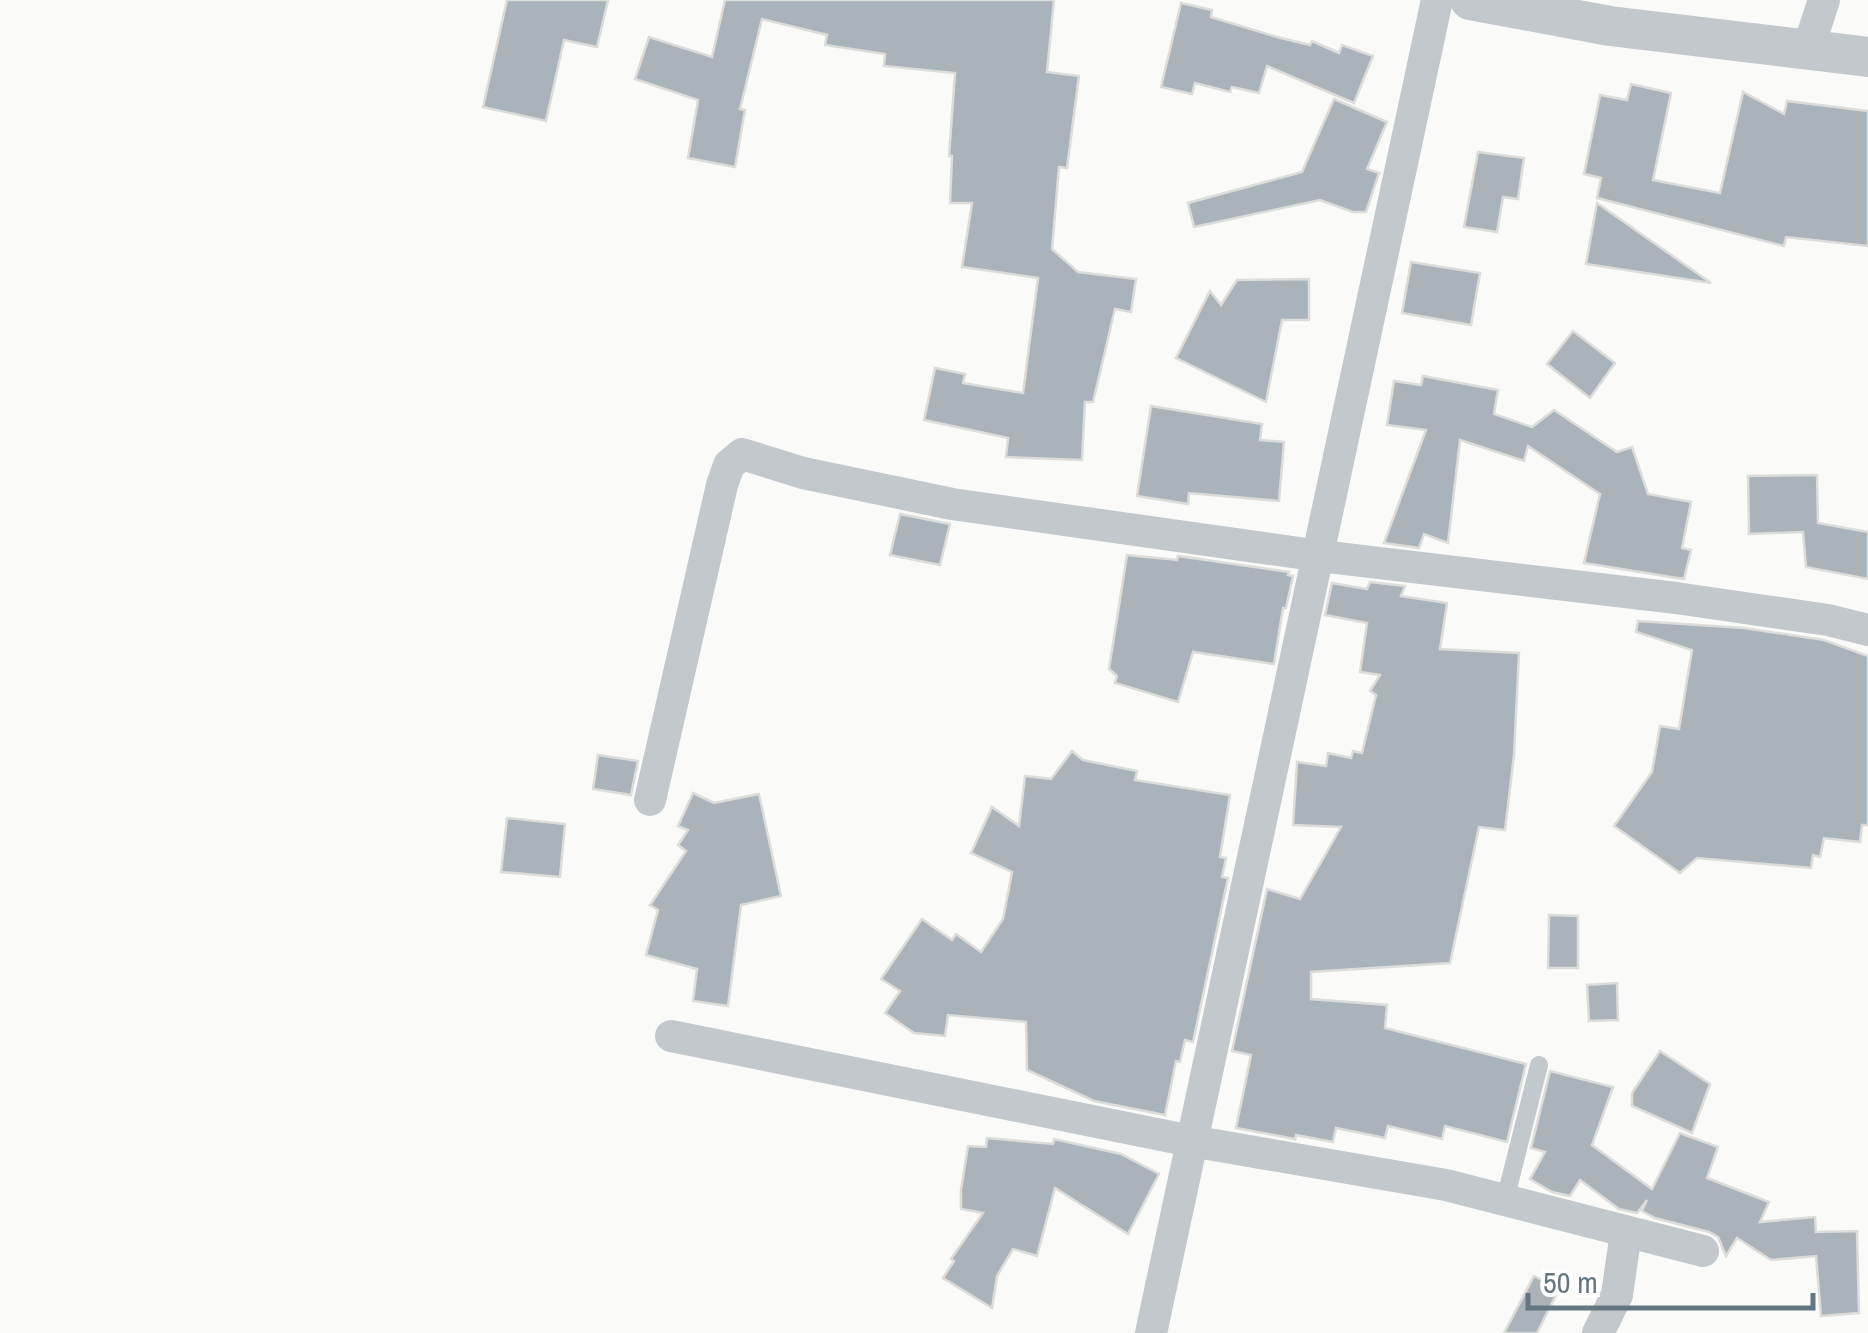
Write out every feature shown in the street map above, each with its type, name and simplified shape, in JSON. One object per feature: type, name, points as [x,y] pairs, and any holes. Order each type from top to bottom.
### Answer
[{"type":"street","points":[[1151,1333],[1436,0]]},
{"type":"street","points":[[1808,50],[1824,0]]},
{"type":"street","points":[[1477,1],[1616,13],[1808,50],[1868,56]]},
{"type":"street","points":[[650,800],[722,485],[728,466],[742,454],[803,473],[952,504],[1320,556],[1676,598],[1828,620],[1868,630]]},
{"type":"street","points":[[672,1036],[1191,1141],[1446,1185],[1703,1251]]},
{"type":"street","points":[[1598,1333],[1616,1295],[1626,1232]]},
{"type":"lane","points":[[1505,1200],[1539,1065]]},
{"type":"building","points":[[507,0],[608,0],[597,47],[564,40],[546,121],[483,107]]},
{"type":"building","points":[[725,0],[1054,0],[1047,72],[1079,76],[1067,168],[1059,167],[1052,249],[1078,272],[1136,279],[1131,312],[1115,309],[1093,402],[1085,402],[1082,460],[1006,457],[1008,438],[924,420],[935,368],[965,374],[963,383],[1023,393],[1038,278],[962,267],[972,203],[950,203],[955,73],[884,66],[885,54],[825,45],[827,35],[762,19],[740,109],[745,110],[735,167],[688,158],[698,100],[635,79],[649,37],[712,57]]},
{"type":"building","points":[[1181,3],[1212,10],[1211,17],[1277,37],[1310,45],[1312,41],[1339,53],[1342,45],[1373,56],[1354,103],[1267,66],[1259,93],[1232,87],[1230,92],[1195,83],[1192,94],[1161,87]]},
{"type":"building","points":[[1631,84],[1671,93],[1653,180],[1720,193],[1743,92],[1784,114],[1787,101],[1868,111],[1868,246],[1786,237],[1784,246],[1597,198],[1601,178],[1584,174],[1600,95],[1627,100]]},
{"type":"building","points":[[1334,99],[1387,122],[1367,169],[1379,173],[1366,212],[1353,212],[1320,200],[1194,227],[1188,203],[1302,172]]},
{"type":"building","points":[[1478,152],[1524,158],[1518,199],[1503,197],[1497,232],[1464,227]]},
{"type":"building","points":[[1597,203],[1711,283],[1586,264]]},
{"type":"building","points":[[1411,262],[1480,273],[1471,325],[1402,313]]},
{"type":"building","points":[[1309,279],[1309,320],[1282,320],[1266,402],[1176,358],[1210,291],[1221,305],[1237,280]]},
{"type":"building","points":[[1573,331],[1615,363],[1590,398],[1547,364]]},
{"type":"building","points":[[1423,376],[1498,390],[1494,414],[1532,427],[1554,410],[1617,452],[1632,447],[1648,494],[1691,502],[1682,548],[1691,550],[1684,579],[1584,563],[1600,494],[1528,446],[1524,461],[1460,440],[1448,543],[1424,534],[1419,548],[1384,543],[1426,430],[1387,425],[1394,381],[1421,385]]},
{"type":"building","points":[[1151,406],[1262,424],[1260,440],[1284,442],[1279,501],[1189,493],[1188,504],[1137,496]]},
{"type":"building","points":[[1817,475],[1818,523],[1868,532],[1868,579],[1806,567],[1803,532],[1749,534],[1748,476]]},
{"type":"building","points":[[900,514],[950,524],[940,565],[890,555]]},
{"type":"building","points":[[1127,555],[1177,560],[1178,556],[1289,572],[1293,576],[1283,608],[1274,664],[1193,652],[1178,702],[1115,683],[1117,676],[1109,669]]},
{"type":"building","points":[[1370,582],[1405,586],[1401,596],[1447,603],[1440,649],[1519,653],[1514,755],[1505,830],[1479,827],[1450,963],[1311,972],[1311,999],[1387,1005],[1385,1028],[1526,1064],[1507,1142],[1445,1126],[1442,1139],[1388,1126],[1385,1138],[1336,1128],[1333,1142],[1236,1128],[1251,1055],[1232,1051],[1267,889],[1300,899],[1341,827],[1293,825],[1297,762],[1326,766],[1328,753],[1351,758],[1353,751],[1362,753],[1376,695],[1370,691],[1380,675],[1360,672],[1367,623],[1325,615],[1332,583],[1367,589]]},
{"type":"building","points":[[1638,621],[1744,628],[1824,640],[1868,656],[1868,825],[1862,825],[1860,842],[1824,838],[1820,857],[1813,855],[1811,868],[1697,858],[1680,873],[1614,826],[1652,772],[1660,726],[1679,729],[1692,650],[1636,632]]},
{"type":"building","points":[[1072,751],[1083,760],[1137,771],[1135,780],[1230,795],[1220,857],[1226,858],[1222,877],[1228,878],[1193,1042],[1185,1040],[1180,1062],[1176,1061],[1165,1115],[1094,1101],[1027,1070],[1026,1022],[948,1015],[945,1036],[914,1033],[885,1013],[900,991],[881,979],[922,919],[952,940],[956,934],[981,952],[1003,919],[1012,872],[971,853],[992,807],[1019,826],[1025,776],[1051,779]]},
{"type":"building","points":[[598,755],[638,761],[631,795],[593,789]]},
{"type":"building","points":[[693,793],[714,803],[759,794],[781,896],[741,905],[728,1006],[693,1001],[697,969],[646,955],[658,910],[650,905],[686,851],[678,845],[688,830],[678,826]]},
{"type":"building","points":[[507,818],[565,824],[560,877],[501,872]]},
{"type":"building","points":[[1549,915],[1578,916],[1578,968],[1548,968]]},
{"type":"building","points":[[1617,983],[1618,1020],[1589,1021],[1587,985]]},
{"type":"building","points":[[1660,1051],[1710,1084],[1692,1133],[1632,1106],[1632,1093]]},
{"type":"building","points":[[1550,1071],[1613,1087],[1592,1145],[1652,1189],[1680,1133],[1718,1147],[1707,1178],[1769,1202],[1760,1222],[1815,1217],[1816,1232],[1857,1231],[1859,1313],[1821,1316],[1816,1256],[1771,1260],[1737,1238],[1726,1256],[1718,1237],[1709,1232],[1642,1211],[1647,1200],[1637,1213],[1619,1209],[1580,1180],[1570,1196],[1552,1192],[1530,1179],[1545,1152],[1531,1148]]},
{"type":"building","points":[[987,1138],[1053,1144],[1054,1139],[1121,1154],[1159,1174],[1128,1234],[1055,1188],[1037,1256],[1013,1249],[997,1276],[992,1308],[943,1278],[954,1261],[951,1259],[983,1213],[961,1209],[961,1190],[968,1146],[986,1147]]},
{"type":"building","points":[[1534,1276],[1559,1289],[1537,1333],[1504,1333]]}]
